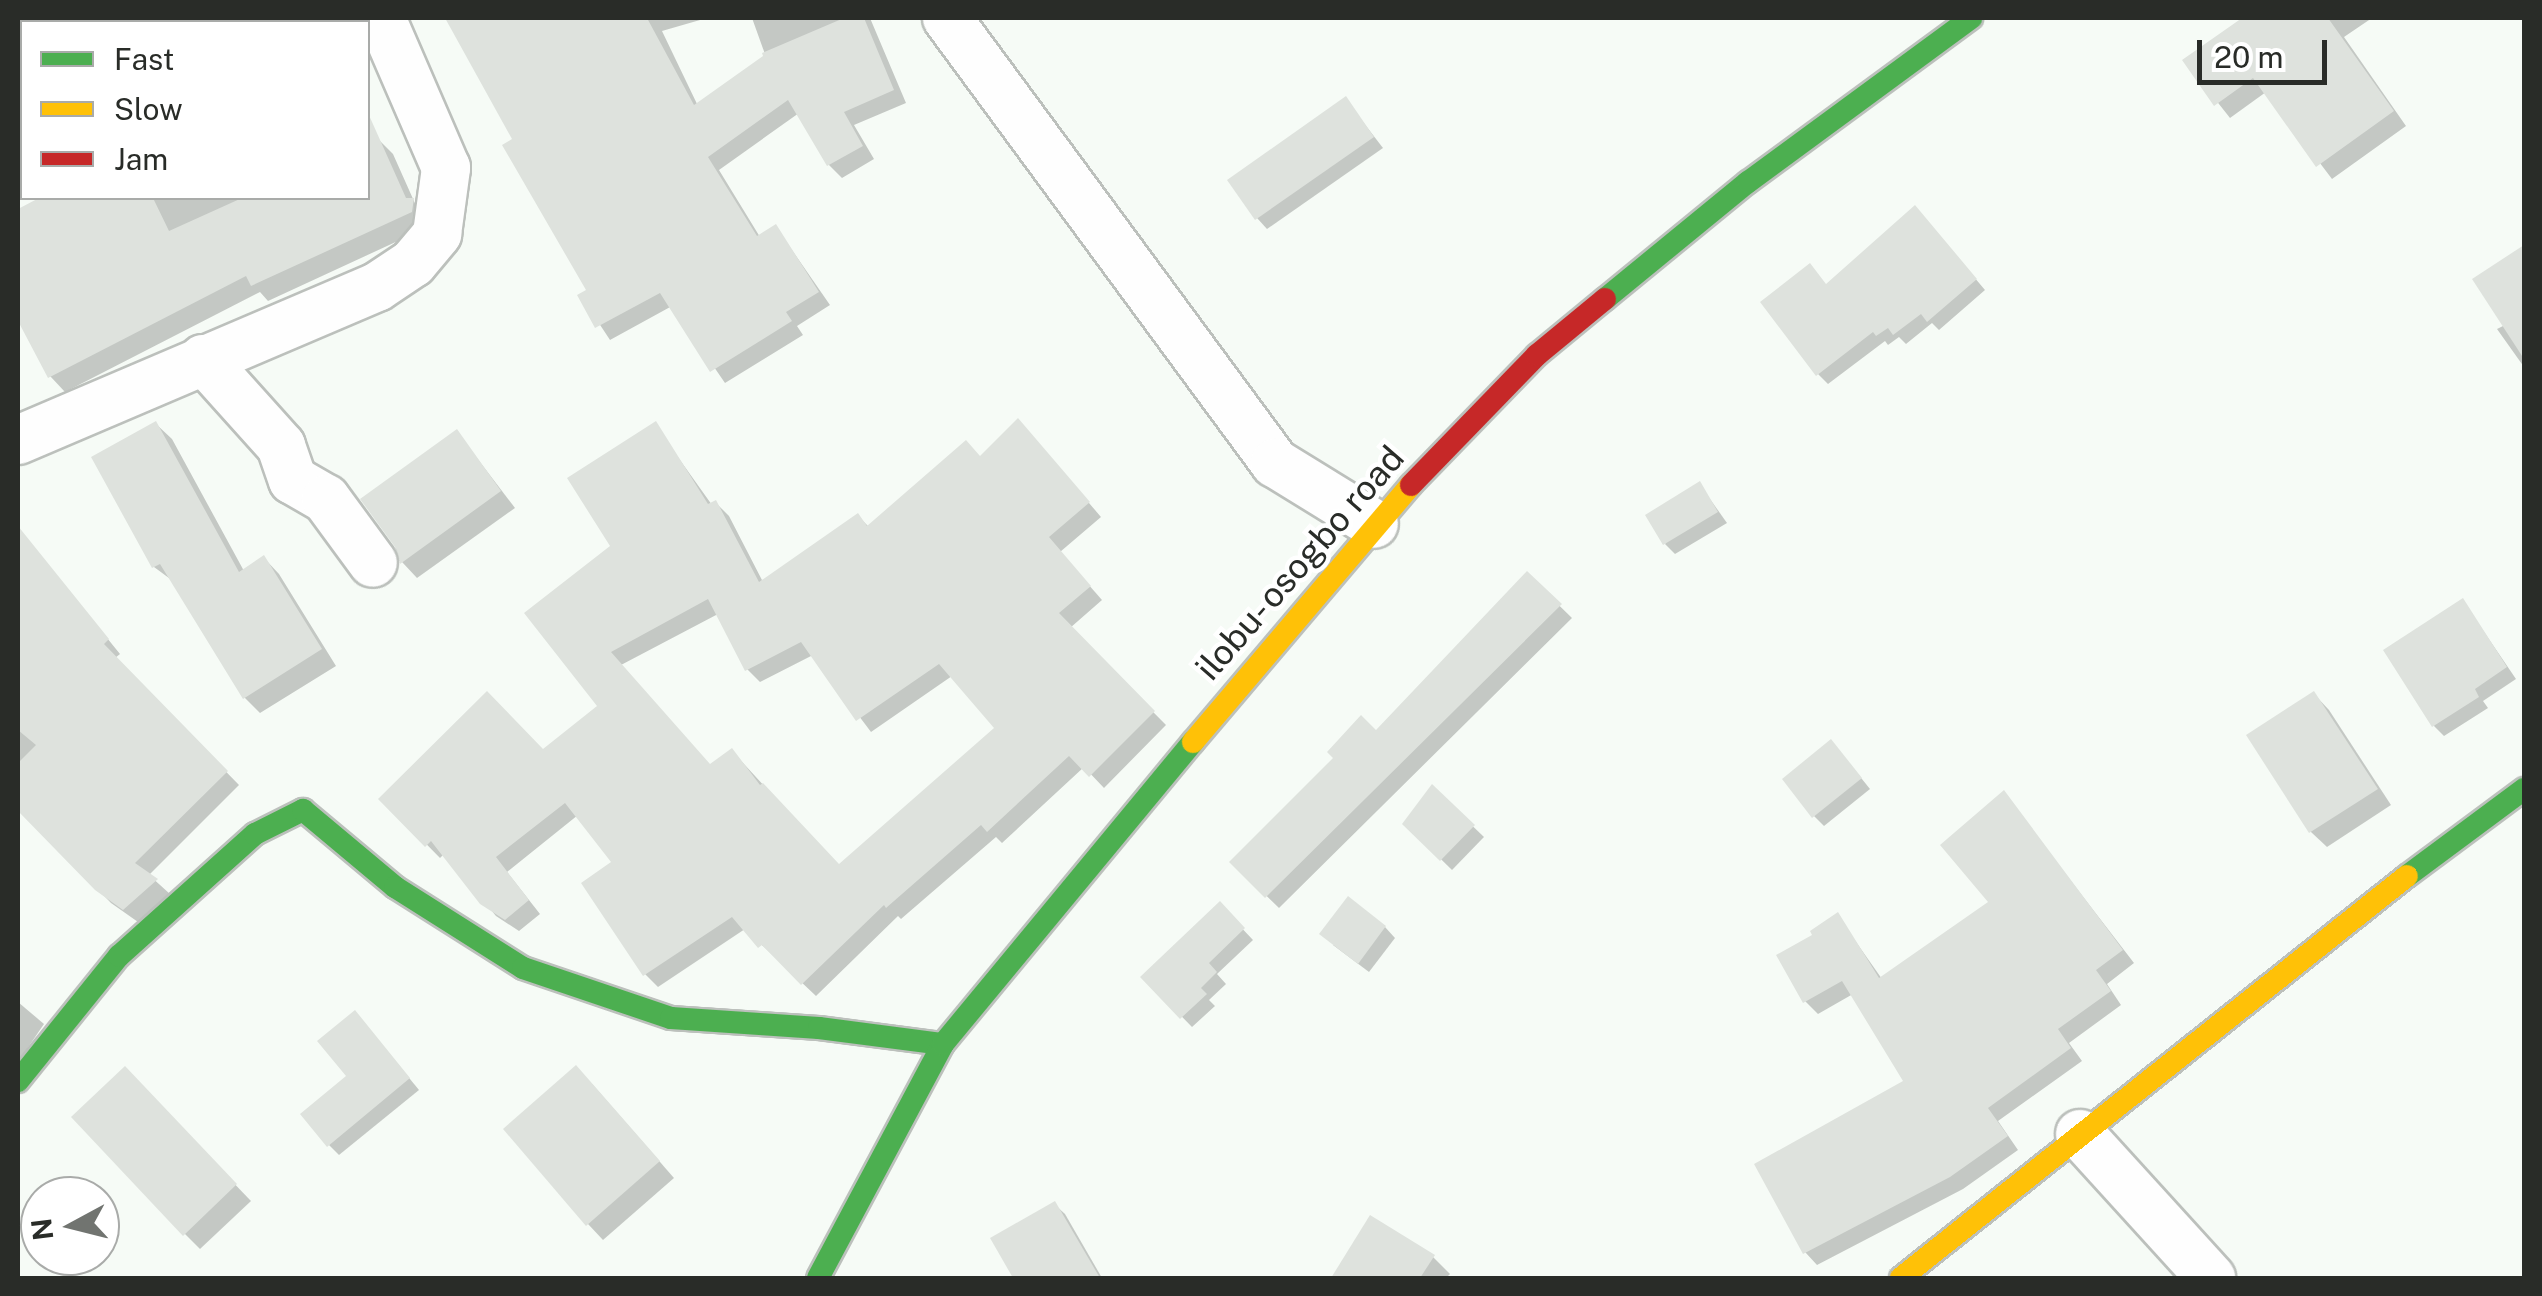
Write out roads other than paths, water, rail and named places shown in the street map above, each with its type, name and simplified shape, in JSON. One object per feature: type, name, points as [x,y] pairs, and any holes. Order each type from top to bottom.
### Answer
[{"type":"street","points":[[18,439],[377,287],[413,263],[437,234],[446,168],[381,18]]},
{"type":"street","points":[[946,18],[1275,463],[1374,524]]},
{"type":"street","name":"ilobu- osogbo road","points":[[818,1278],[943,1044],[1374,524],[1537,355],[1748,182],[1971,18]]},
{"type":"street","points":[[203,359],[281,446],[293,480],[326,499],[373,563]]},
{"type":"street","points":[[1901,1278],[2349,920],[2524,789]]},
{"type":"street","points":[[18,1080],[119,956],[255,834],[302,810],[395,887],[523,968],[671,1018],[819,1028],[943,1044]]},
{"type":"street","points":[[2080,1134],[2211,1278]]}]
